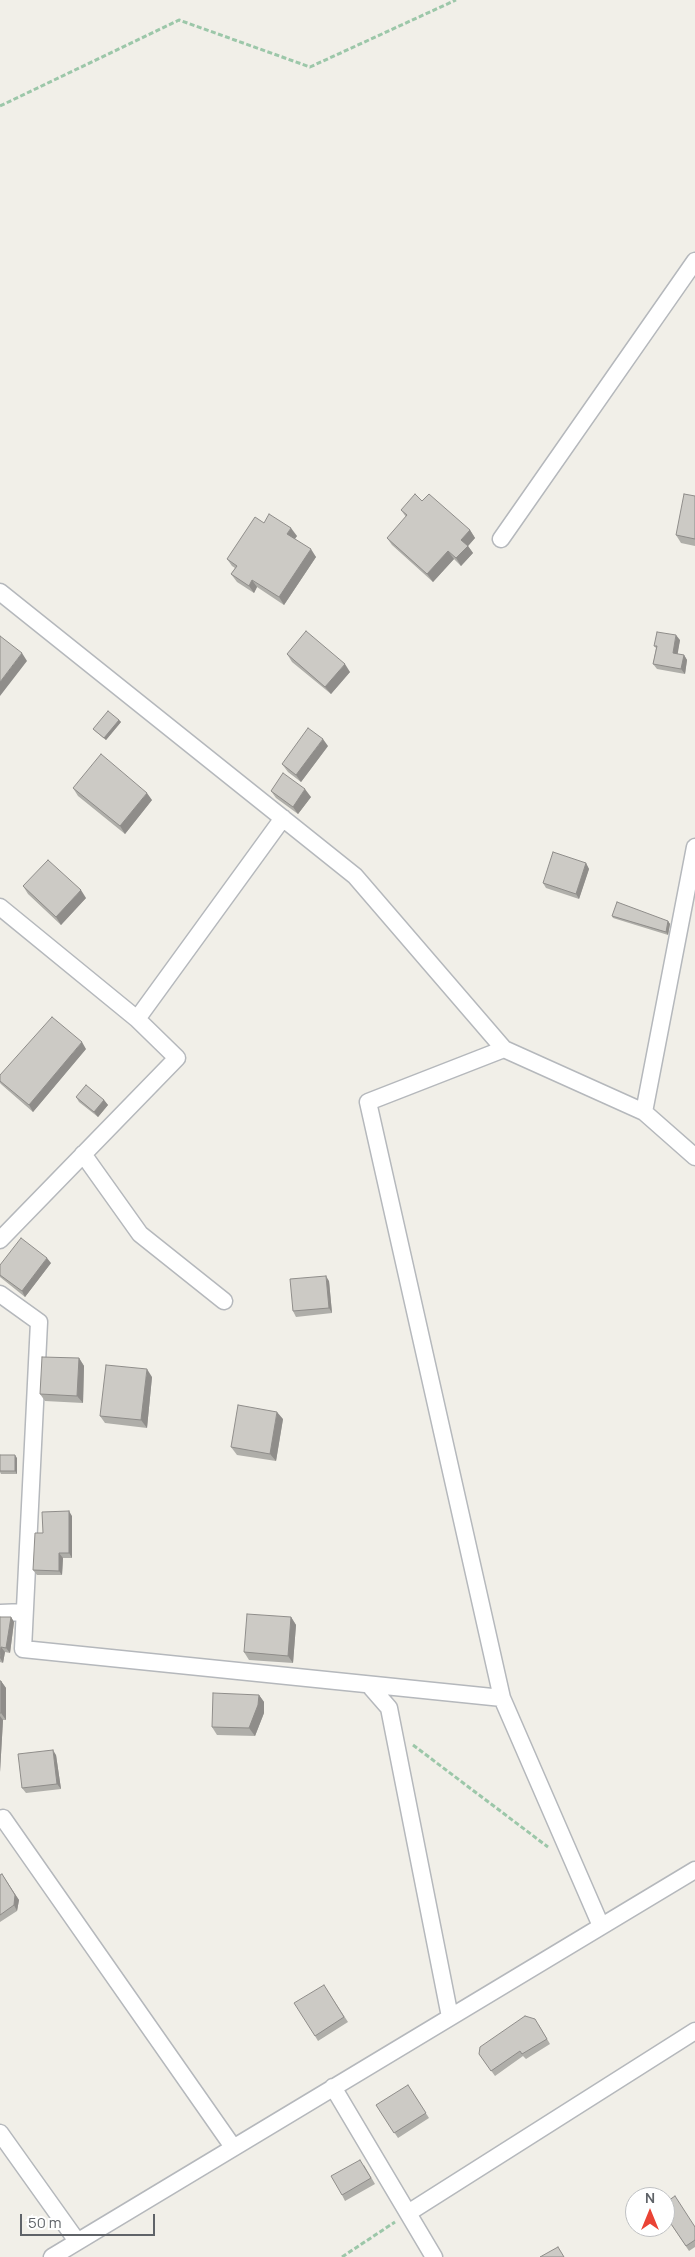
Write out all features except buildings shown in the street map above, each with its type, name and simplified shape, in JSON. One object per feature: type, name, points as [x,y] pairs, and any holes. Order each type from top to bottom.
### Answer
[{"type":"street","points":[[501,539],[695,261]]},
{"type":"street","points":[[0,592],[355,876],[504,1049],[644,1112],[695,1157]]},
{"type":"street","points":[[136,1019],[283,818]]},
{"type":"street","points":[[644,1112],[695,847]]},
{"type":"street","points":[[0,907],[136,1019],[177,1058],[0,1240]]},
{"type":"street","points":[[504,1049],[368,1102],[502,1698],[601,1926]]},
{"type":"street","points":[[83,1154],[140,1234],[224,1301]]},
{"type":"street","points":[[0,1294],[39,1322],[23,1649],[502,1698]]},
{"type":"street","points":[[0,1613],[24,1612]]},
{"type":"street","points":[[369,1685],[389,1708],[450,2017]]},
{"type":"street","points":[[3,1818],[233,2147]]},
{"type":"street","points":[[52,2257],[695,1870]]},
{"type":"street","points":[[408,2213],[695,2030]]},
{"type":"street","points":[[333,2087],[434,2257]]},
{"type":"street","points":[[0,2133],[77,2241]]},
{"type":"path","points":[[0,106],[179,20],[310,67],[456,0]]},
{"type":"path","points":[[393,1729],[552,1850]]},
{"type":"path","points":[[342,2257],[408,2213]]}]
